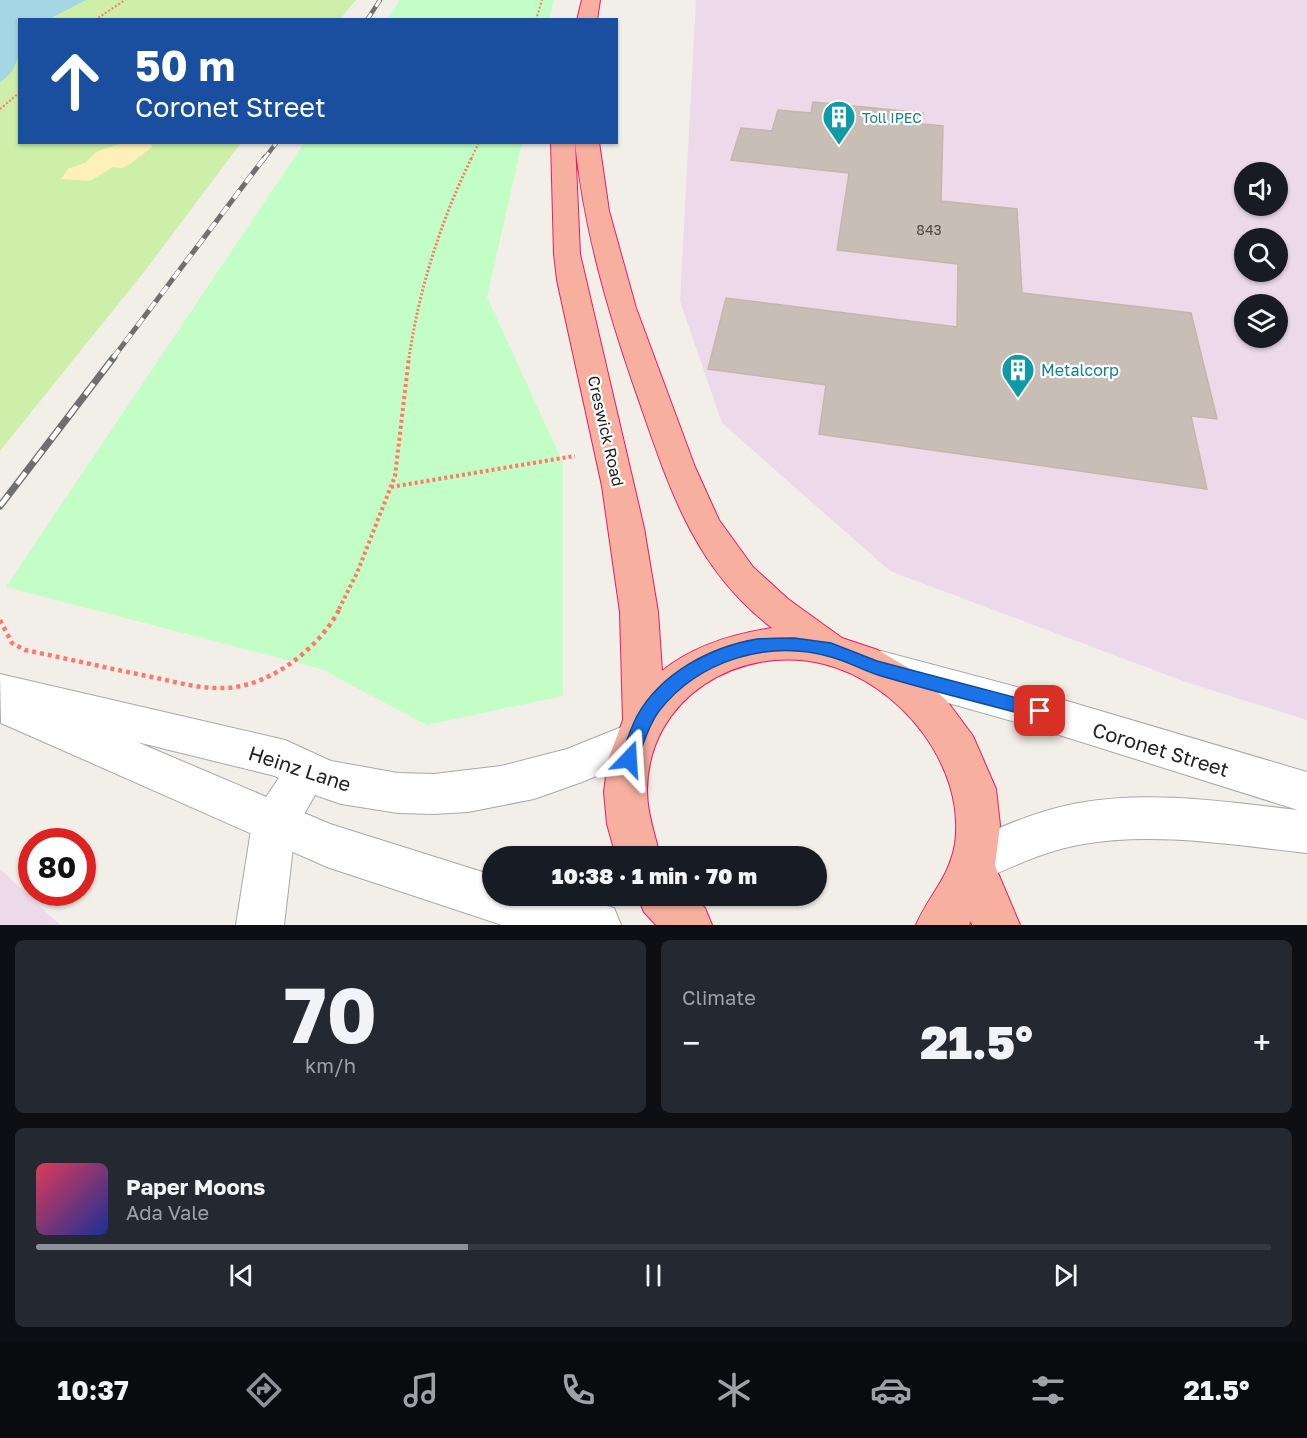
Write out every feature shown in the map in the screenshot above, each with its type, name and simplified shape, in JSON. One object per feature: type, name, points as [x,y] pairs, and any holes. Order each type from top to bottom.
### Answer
[{"type":"highway","points":[[587,18],[591,0]]},
{"type":"highway","name":"Creswick Road","points":[[563,144],[567,254],[571,280],[612,450],[629,538],[639,612],[639,731]]},
{"type":"highway","points":[[586,144],[592,187],[611,277],[691,499],[713,543],[746,584],[783,617],[831,650],[876,667],[902,684],[927,705],[953,738],[963,756],[976,798],[978,840],[966,885],[957,903],[940,925]]},
{"type":"highway","points":[[635,846],[627,819],[625,779],[639,731],[653,706],[678,681],[707,662],[723,655],[776,644],[831,650]]},
{"type":"highway","points":[[973,864],[996,925]]},
{"type":"highway","points":[[670,906],[688,925]]},
{"type":"street","name":"Coronet Street","points":[[876,667],[1040,711],[1307,792]]},
{"type":"street","name":"Heinz Lane","points":[[0,692],[285,759],[306,774],[378,791],[450,795],[504,788],[591,760],[639,731]]},
{"type":"street","points":[[0,704],[327,845],[512,905],[597,925]]},
{"type":"street","points":[[260,925],[274,824],[306,774]]},
{"type":"street","points":[[973,864],[1053,830],[1079,823],[1108,820],[1209,822],[1307,832]]},
{"type":"path","points":[[97,18],[125,0]]},
{"type":"path","points":[[537,18],[542,0]]},
{"type":"path","points":[[0,109],[18,94]]},
{"type":"path","points":[[0,620],[12,643],[25,650],[190,685],[224,688],[251,684],[269,676],[295,659],[328,628],[357,573],[391,487],[398,458],[403,395],[416,311],[454,194],[478,144]]},
{"type":"path","points":[[391,487],[456,479],[514,465],[612,450]]},
{"type":"shaded area","points":[[696,0],[1307,0],[1307,720],[1186,682],[890,571],[722,423],[680,301]]},
{"type":"shaded area","points":[[0,869],[18,886],[18,906],[40,906],[60,925],[0,925]]},
{"type":"green space","points":[[0,0],[356,0],[341,18],[18,18],[18,144],[240,144],[144,272],[0,451]]},
{"type":"green space","points":[[400,0],[554,0],[549,18],[388,18]]},
{"type":"green space","points":[[303,144],[522,144],[487,297],[563,463],[563,696],[427,725],[321,669],[6,587]]},
{"type":"sand","points":[[119,144],[151,144],[152,147],[130,164],[122,168],[113,167],[90,181],[61,179],[68,169],[85,163],[96,152]]},
{"type":"water","points":[[0,0],[86,0],[51,18],[18,18],[18,57],[13,70],[0,82]]},
{"type":"building","name":"Metalcorp","points":[[813,102],[923,113],[922,124],[943,126],[941,201],[1017,209],[1022,293],[1191,313],[1217,419],[1191,416],[1207,489],[819,434],[826,385],[708,369],[726,298],[957,327],[958,264],[837,250],[849,173],[731,160],[741,128],[772,131],[778,110],[811,113]]},
{"type":"railway","points":[[368,18],[380,0]]},
{"type":"railway","points":[[264,159],[275,144]]},
{"type":"railway","points":[[113,358],[265,157]]},
{"type":"railway","points":[[0,506],[114,357]]},
{"type":"place","name":"Toll IPEC","points":[[839,146]]},
{"type":"place","name":"Metalcorp","points":[[1018,399]]},
{"type":"route","points":[[629,759],[634,741],[653,706],[678,681],[707,662],[723,655],[758,646],[776,644],[813,646],[831,650],[876,667],[1040,711]]}]
